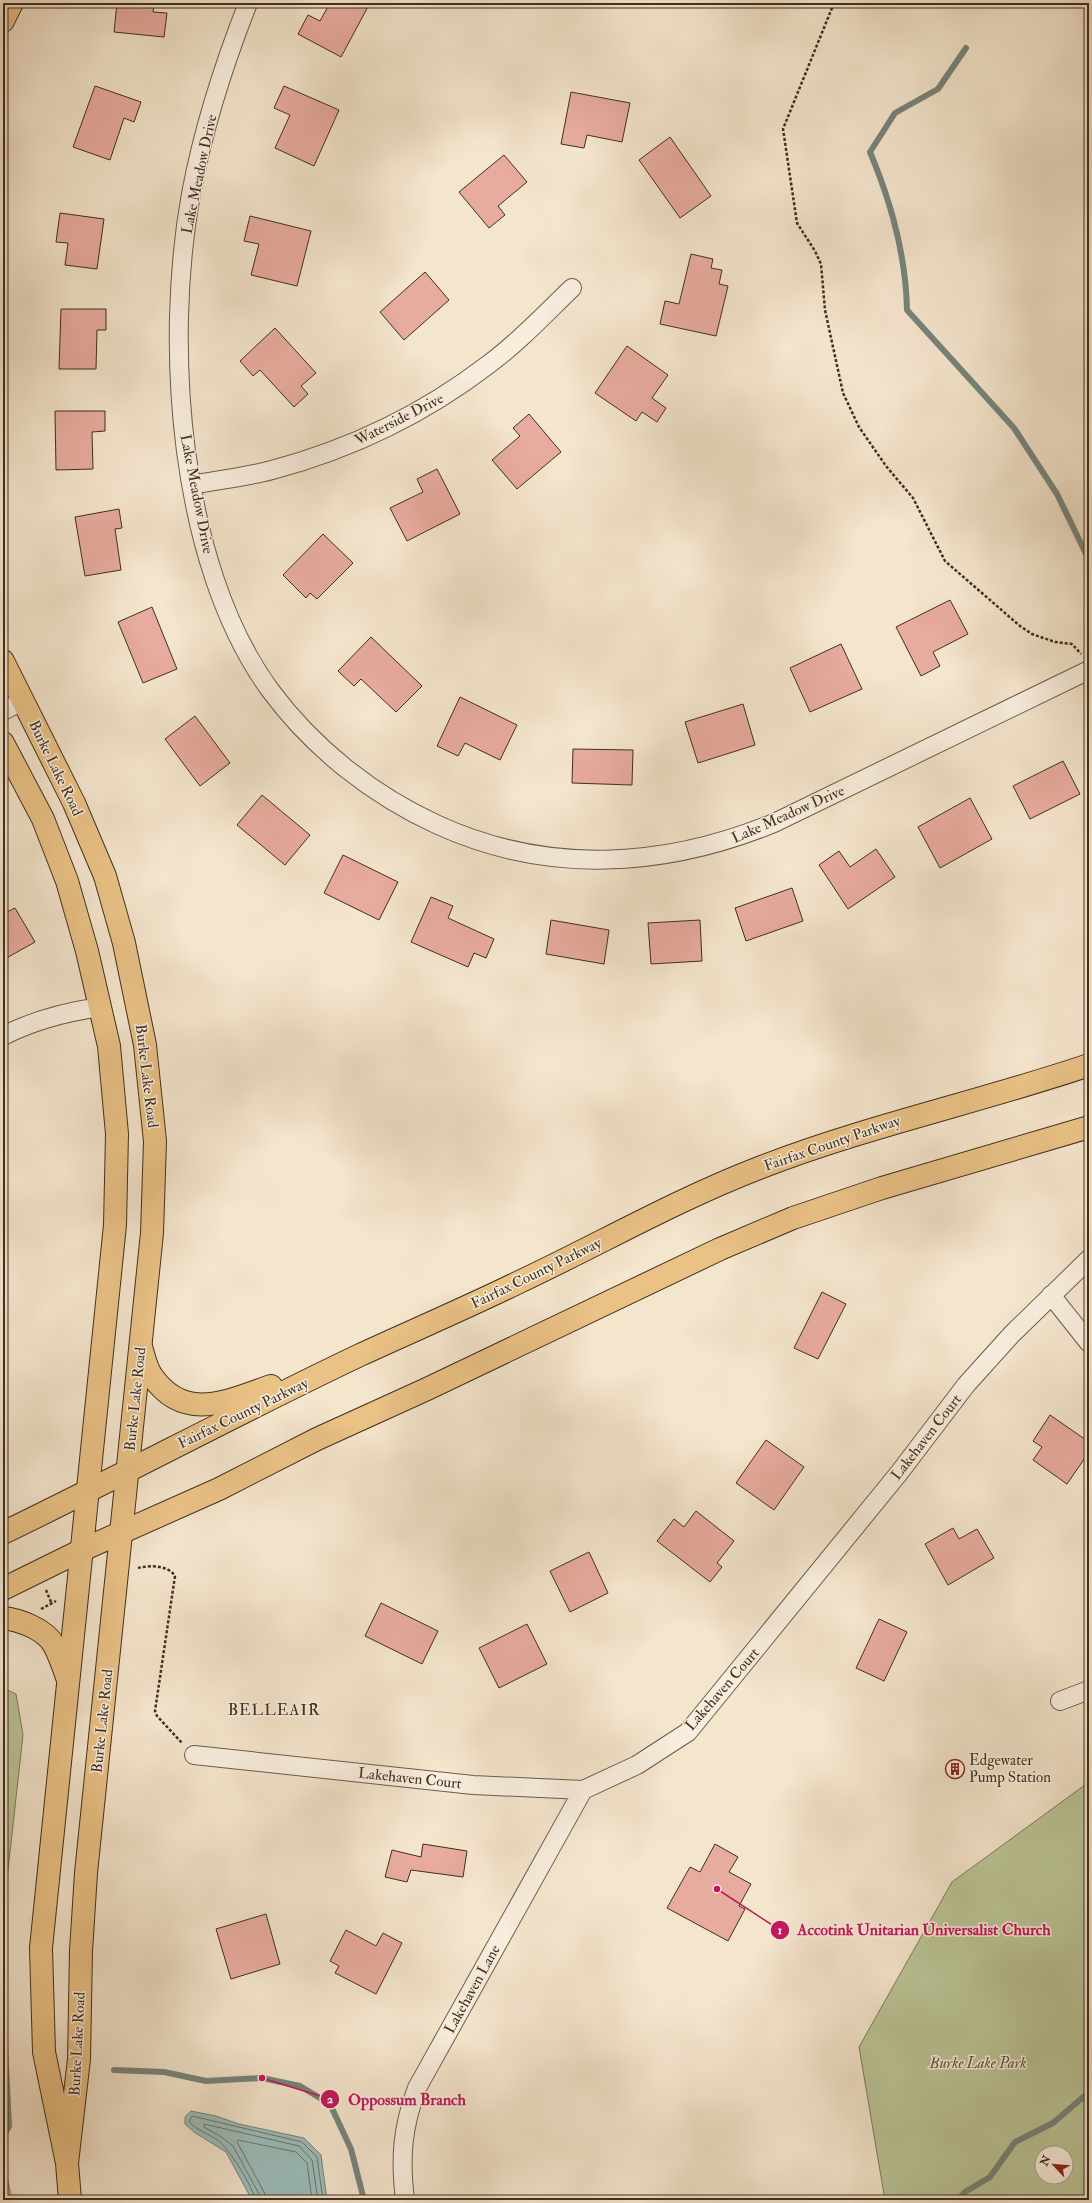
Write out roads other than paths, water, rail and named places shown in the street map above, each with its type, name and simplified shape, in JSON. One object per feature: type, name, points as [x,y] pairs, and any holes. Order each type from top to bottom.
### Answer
[{"type":"main road","points":[[3,22],[12,3]]},
{"type":"main road","name":"Burke Lake Road","points":[[3,661],[74,803],[105,876],[124,943],[145,1046],[155,1141],[152,1233],[86,1873],[81,1951],[79,2059],[67,2163]]},
{"type":"main road","name":"Burke Lake Road","points":[[3,743],[43,819],[67,881],[87,951],[109,1046],[117,1134],[115,1225],[41,1948],[44,2052],[67,2163],[70,2200]]},
{"type":"main road","name":"Fairfax County Parkway","points":[[3,1533],[361,1355],[518,1283],[681,1201],[758,1168],[908,1118],[1049,1079],[1089,1065]]},
{"type":"main road","points":[[3,1589],[82,1550],[219,1489],[317,1439],[427,1389],[720,1249],[793,1218],[882,1188],[1089,1127]]},
{"type":"main road","points":[[141,1347],[151,1376],[167,1392],[187,1404],[209,1406],[361,1355]]},
{"type":"main road","points":[[3,1618],[20,1622],[37,1629],[53,1644],[68,1680]]},
{"type":"street","name":"Lake Meadow Drive","points":[[248,3],[217,95],[200,152],[191,193],[183,246],[179,294],[178,360],[182,419],[192,485],[204,539],[219,591],[233,627],[260,676],[287,712],[334,759],[363,782],[391,801],[453,832],[486,843],[523,852],[557,858],[605,860],[650,857],[694,850],[740,837],[774,823],[1085,662]]},
{"type":"street","name":"Waterside Drive","points":[[192,485],[271,470],[320,456],[404,420],[451,392],[490,364],[572,288]]},
{"type":"street","points":[[3,711],[22,701]]},
{"type":"street","points":[[3,1036],[28,1023],[72,1011],[100,1007]]},
{"type":"street","name":"Lakehaven Court","points":[[194,1755],[465,1784],[582,1790],[637,1765],[688,1732],[899,1473],[966,1385],[1012,1334],[1089,1259]]},
{"type":"street","points":[[1051,1296],[1089,1343]]},
{"type":"street","points":[[1060,1701],[1089,1690]]},
{"type":"street","name":"Lakehaven Lane","points":[[404,2200],[401,2171],[403,2138],[410,2108],[417,2088],[582,1790]]},
{"type":"water","points":[[191,2111],[216,2116],[239,2124],[304,2138],[321,2155],[327,2200],[252,2200],[226,2152],[194,2132],[185,2124],[185,2117]]},
{"type":"waterway","points":[[966,48],[938,89],[895,113],[870,152],[878,171],[896,230],[904,270],[907,310],[1014,428],[1057,494],[1089,560]]},
{"type":"waterway","points":[[3,2137],[9,2126],[5,2047]]},
{"type":"waterway","points":[[114,2070],[164,2072],[206,2081],[262,2078],[300,2086],[330,2104],[351,2149],[364,2200]]},
{"type":"waterway","points":[[958,2200],[965,2192],[990,2177],[1015,2142],[1053,2123],[1089,2092]]},
{"type":"place","name":"Edgewater Pump Station","points":[[955,1769]]},
{"type":"place","name":"Accotink Unitarian Universalist Church","points":[[717,1889]]},
{"type":"place","name":"Oppossum Branch","points":[[262,2078]]},
{"type":"district","name":"BELLEAIR","points":[[274,1709]]},
{"type":"park label","name":"Burke Lake Park","points":[[978,2063]]}]
